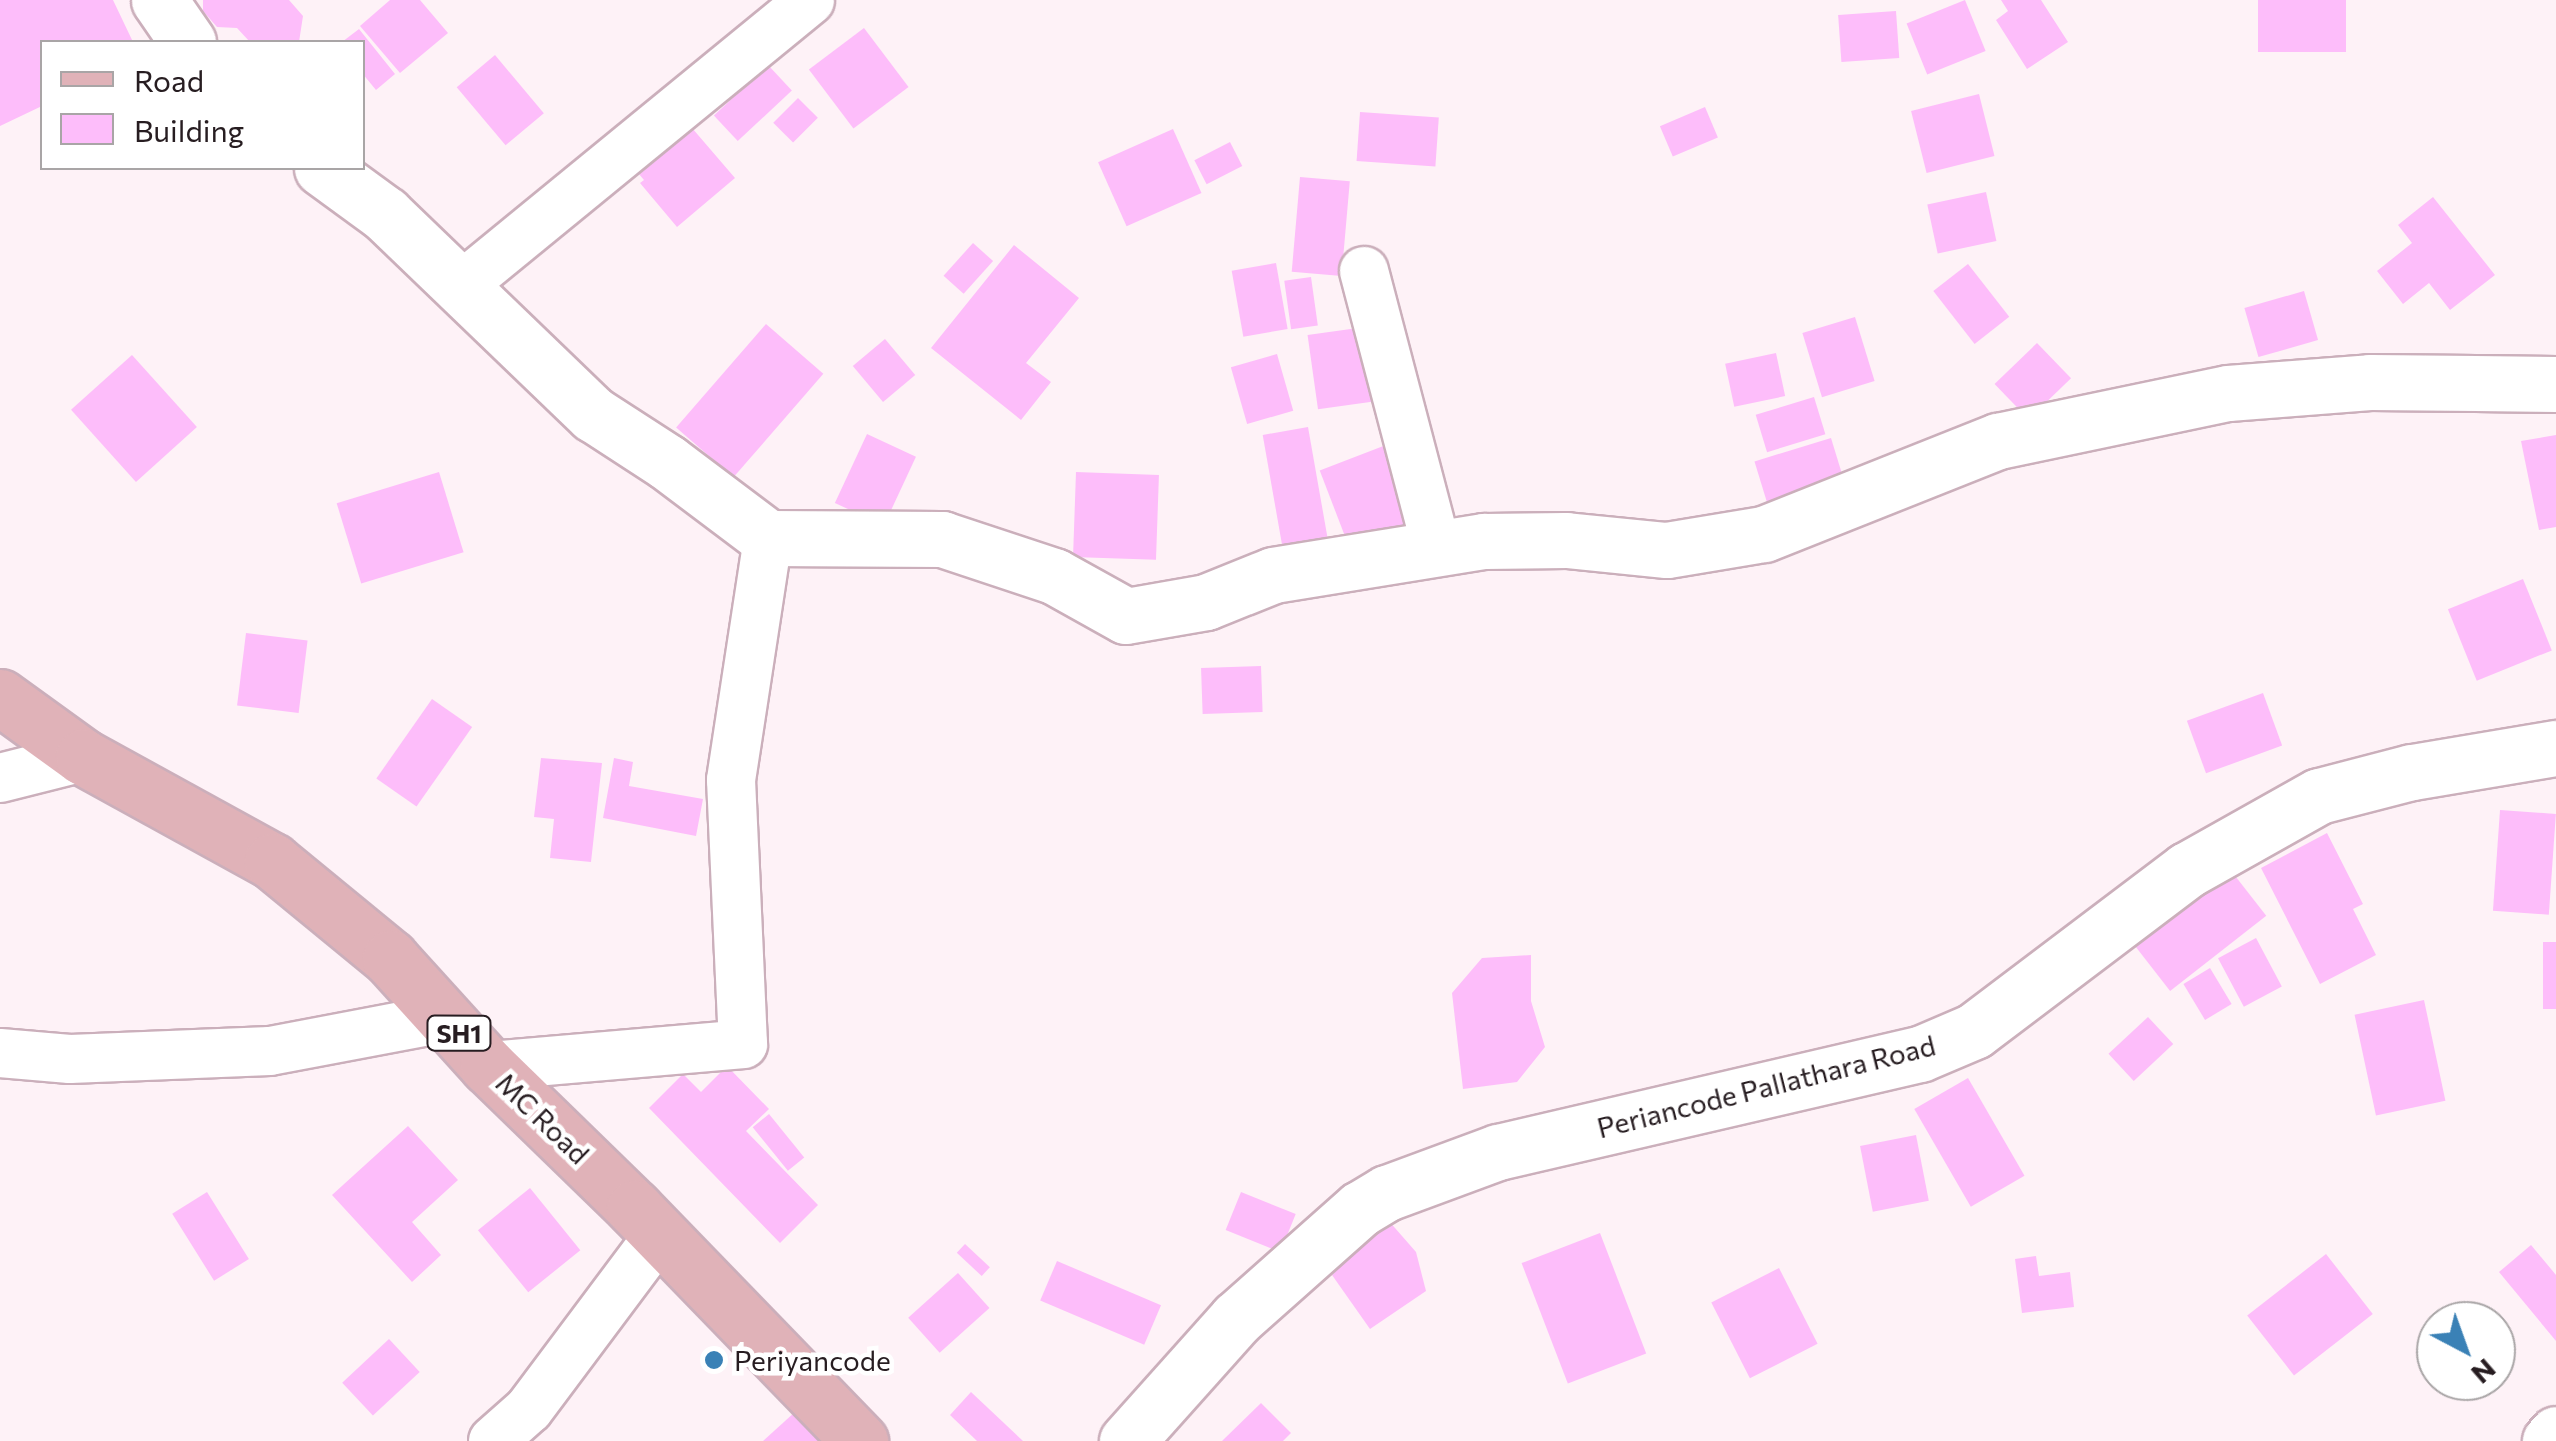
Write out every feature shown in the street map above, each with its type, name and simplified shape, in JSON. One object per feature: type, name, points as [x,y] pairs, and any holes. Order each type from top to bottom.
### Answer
[{"type":"main road","name":"MC Road","points":[[0,697],[83,757],[272,861],[390,958],[488,1066],[660,1234],[860,1441]]},
{"type":"street","points":[[159,0],[187,40]]},
{"type":"street","points":[[461,286],[810,0]]},
{"type":"street","points":[[325,170],[385,214],[593,414],[666,462],[768,538],[942,539],[1054,576],[1126,616],[1206,602],[1273,576],[1484,541],[1566,540],[1667,550],[1764,534],[1998,441],[2228,393],[2370,382],[2556,384]]},
{"type":"street","points":[[1364,271],[1437,549]]},
{"type":"street","points":[[488,1066],[744,1044],[731,780],[768,538]]},
{"type":"street","name":"Periancode Pallathara Road","points":[[1126,1441],[1236,1319],[1360,1209],[1387,1193],[1498,1152],[1920,1054],[1974,1032],[2187,870],[2318,796],[2412,772],[2556,748]]},
{"type":"street","points":[[0,778],[83,757]]},
{"type":"street","points":[[0,1053],[70,1059],[270,1051],[445,1018]]},
{"type":"street","points":[[493,1441],[529,1409],[660,1234]]},
{"type":"street","points":[[2550,1441],[2556,1434]]},
{"type":"building","points":[[0,0],[113,0],[132,40],[40,40],[40,107],[0,126]]},
{"type":"building","points":[[203,0],[289,0],[303,16],[299,40],[248,40],[237,28],[217,27],[203,11]]},
{"type":"building","points":[[390,0],[420,0],[448,33],[400,73],[360,26]]},
{"type":"building","points":[[1965,0],[1986,51],[1927,75],[1907,24]]},
{"type":"building","points":[[2001,0],[2041,0],[2068,42],[2027,69],[1996,20],[2008,11]]},
{"type":"building","points":[[2258,0],[2346,0],[2346,52],[2258,52]]},
{"type":"building","points":[[1896,11],[1899,58],[1841,62],[1838,15]]},
{"type":"building","points":[[864,28],[909,87],[853,129],[809,70]]},
{"type":"building","points":[[359,29],[395,74],[376,90],[365,77],[365,40],[345,40]]},
{"type":"building","points":[[495,55],[544,113],[506,145],[457,87]]},
{"type":"building","points":[[768,65],[792,91],[738,141],[714,115]]},
{"type":"building","points":[[1979,94],[1994,156],[1927,173],[1911,111]]},
{"type":"building","points":[[798,98],[818,118],[793,143],[773,123]]},
{"type":"building","points":[[1705,107],[1718,137],[1673,157],[1660,126]]},
{"type":"building","points":[[1360,112],[1439,118],[1435,166],[1357,161]]},
{"type":"building","points":[[686,121],[735,178],[677,227],[640,183],[644,180],[632,166]]},
{"type":"building","points":[[1173,129],[1201,193],[1127,226],[1098,162]]},
{"type":"building","points":[[1230,142],[1242,166],[1207,184],[1194,160]]},
{"type":"building","points":[[1300,177],[1350,181],[1342,276],[1292,272]]},
{"type":"building","points":[[1986,192],[1996,241],[1938,253],[1927,204]]},
{"type":"building","points":[[2433,197],[2495,275],[2450,310],[2429,283],[2403,304],[2377,271],[2412,243],[2398,225]]},
{"type":"building","points":[[973,243],[993,261],[964,294],[944,276]]},
{"type":"building","points":[[1014,245],[1079,298],[1026,363],[1051,382],[1021,420],[931,348]]},
{"type":"building","points":[[1276,263],[1288,329],[1243,337],[1232,271]]},
{"type":"building","points":[[1968,264],[2009,317],[1975,344],[1933,291]]},
{"type":"building","points":[[1311,277],[1318,326],[1291,329],[1284,281]]},
{"type":"building","points":[[2304,291],[2318,340],[2258,357],[2244,308]]},
{"type":"building","points":[[1855,317],[1875,381],[1822,397],[1802,333]]},
{"type":"building","points":[[766,324],[823,374],[733,477],[676,427]]},
{"type":"building","points":[[1365,327],[1375,401],[1318,409],[1308,335]]},
{"type":"building","points":[[885,339],[915,375],[883,402],[853,366]]},
{"type":"building","points":[[2037,343],[2071,378],[2029,419],[1995,384]]},
{"type":"building","points":[[1776,353],[1785,396],[1734,407],[1725,364]]},
{"type":"building","points":[[1277,354],[1293,411],[1247,424],[1231,367]]},
{"type":"building","points":[[132,355],[197,427],[136,482],[71,410]]},
{"type":"building","points":[[1814,397],[1825,434],[1767,452],[1756,415]]},
{"type":"building","points":[[1308,427],[1329,544],[1283,552],[1263,435]]},
{"type":"building","points":[[867,434],[916,457],[884,526],[835,503]]},
{"type":"building","points":[[2556,435],[2556,527],[2539,530],[2521,441]]},
{"type":"building","points":[[1831,438],[1844,481],[1768,504],[1754,461]]},
{"type":"building","points":[[1386,445],[1417,525],[1351,551],[1320,470]]},
{"type":"building","points":[[439,472],[464,552],[361,584],[337,503]]},
{"type":"building","points":[[1076,472],[1159,475],[1156,560],[1073,557]]},
{"type":"building","points":[[2523,579],[2552,650],[2477,681],[2448,609]]},
{"type":"building","points":[[246,633],[308,641],[299,713],[237,705]]},
{"type":"building","points":[[1261,666],[1263,712],[1203,714],[1201,668]]},
{"type":"building","points":[[2263,693],[2282,746],[2206,773],[2187,721]]},
{"type":"building","points":[[432,699],[472,727],[417,807],[376,778]]},
{"type":"building","points":[[541,758],[602,763],[591,862],[550,858],[554,819],[534,817]]},
{"type":"building","points":[[614,758],[633,762],[629,786],[703,799],[696,836],[603,818]]},
{"type":"building","points":[[2500,810],[2556,814],[2549,915],[2493,911]]},
{"type":"building","points":[[2327,833],[2363,904],[2353,909],[2376,955],[2320,984],[2261,868]]},
{"type":"building","points":[[2225,863],[2266,916],[2170,991],[2129,938]]},
{"type":"building","points":[[2256,938],[2282,987],[2244,1007],[2218,958]]},
{"type":"building","points":[[2543,942],[2556,942],[2556,1009],[2543,1009]]},
{"type":"building","points":[[1531,955],[1531,1001],[1545,1047],[1517,1082],[1463,1089],[1452,993],[1482,958]]},
{"type":"building","points":[[2210,968],[2232,1004],[2205,1020],[2183,984]]},
{"type":"building","points":[[2424,1000],[2445,1101],[2376,1116],[2355,1015]]},
{"type":"building","points":[[2148,1017],[2173,1044],[2134,1081],[2109,1054]]},
{"type":"building","points":[[727,1066],[769,1109],[746,1131],[818,1205],[780,1243],[649,1108],[683,1074],[701,1092]]},
{"type":"building","points":[[1968,1078],[2024,1176],[1971,1207],[1914,1109]]},
{"type":"building","points":[[769,1114],[804,1158],[788,1171],[753,1127]]},
{"type":"building","points":[[408,1126],[458,1180],[412,1222],[441,1255],[412,1282],[332,1195]]},
{"type":"building","points":[[1916,1135],[1929,1201],[1873,1212],[1860,1146]]},
{"type":"building","points":[[530,1188],[580,1250],[528,1292],[478,1230]]},
{"type":"building","points":[[207,1192],[249,1259],[214,1281],[172,1214]]},
{"type":"building","points":[[1241,1192],[1296,1214],[1280,1252],[1226,1230]]},
{"type":"building","points":[[1388,1220],[1416,1252],[1426,1291],[1370,1329],[1332,1275]]},
{"type":"building","points":[[1600,1233],[1646,1353],[1568,1384],[1522,1263]]},
{"type":"building","points":[[965,1244],[990,1267],[982,1276],[957,1253]]},
{"type":"building","points":[[2531,1245],[2556,1275],[2556,1341],[2499,1272]]},
{"type":"building","points":[[2326,1254],[2373,1314],[2294,1375],[2247,1316]]},
{"type":"building","points":[[2036,1256],[2039,1276],[2070,1272],[2074,1307],[2022,1313],[2015,1259]]},
{"type":"building","points":[[1057,1261],[1161,1305],[1144,1345],[1040,1301]]},
{"type":"building","points":[[1779,1268],[1818,1344],[1750,1378],[1711,1303]]},
{"type":"building","points":[[958,1273],[989,1308],[940,1353],[908,1318]]},
{"type":"building","points":[[389,1339],[420,1372],[373,1416],[342,1383]]},
{"type":"building","points":[[971,1392],[1023,1441],[977,1441],[950,1415]]},
{"type":"building","points":[[806,1402],[841,1441],[763,1441]]},
{"type":"building","points":[[1261,1403],[1291,1433],[1283,1441],[1222,1441]]},
{"type":"place","name":"Periyancode","points":[[714,1360]]}]
